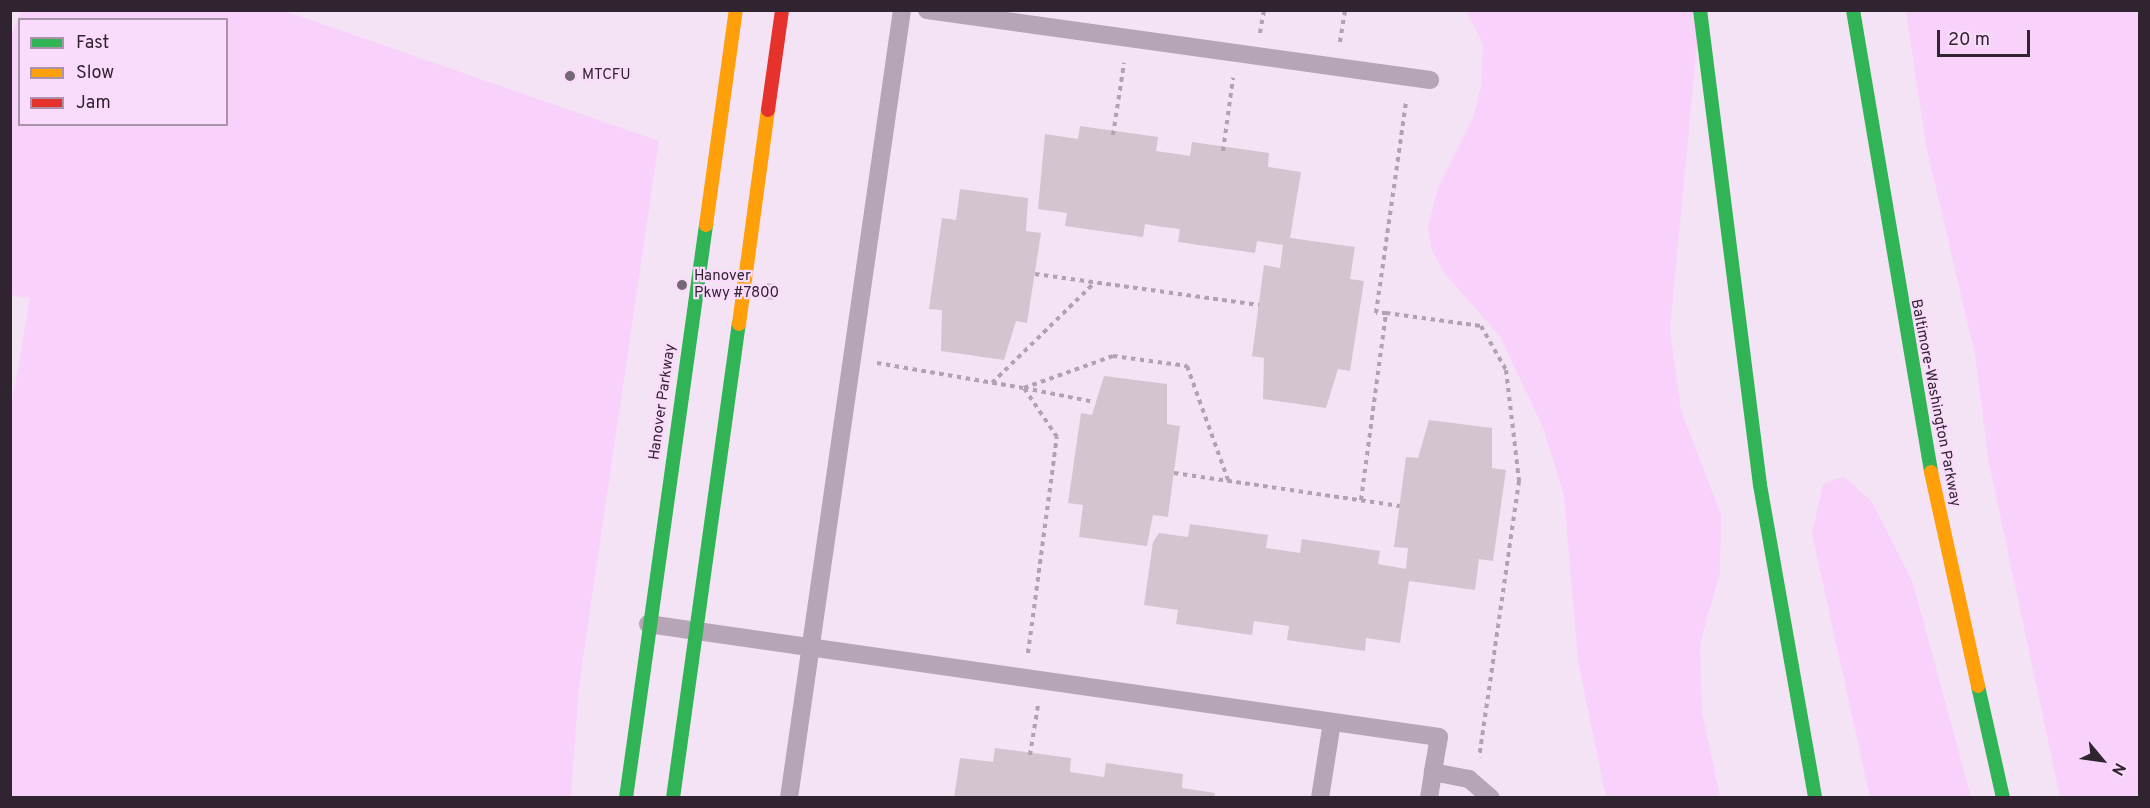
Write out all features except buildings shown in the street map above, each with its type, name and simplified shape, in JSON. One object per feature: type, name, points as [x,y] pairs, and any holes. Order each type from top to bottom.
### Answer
[{"type":"main road","name":"Hanover Parkway","points":[[626,798],[648,624],[736,10]]},
{"type":"main road","points":[[673,798],[782,10]]},
{"type":"main road","points":[[1700,10],[1760,485],[1815,798]]},
{"type":"main road","name":"Baltimore-Washington Parkway","points":[[1853,10],[1936,500],[2003,798]]},
{"type":"lane","points":[[789,798],[902,10]]},
{"type":"lane","points":[[927,10],[1430,80]]},
{"type":"lane","points":[[648,624],[1439,737],[1429,798]]},
{"type":"lane","points":[[1320,798],[1332,722]]},
{"type":"lane","points":[[1433,772],[1475,783],[1491,798]]},
{"type":"path","points":[[1335,68],[1345,10]]},
{"type":"path","points":[[1113,135],[1128,38]]},
{"type":"path","points":[[1223,151],[1237,54]]},
{"type":"path","points":[[1409,78],[1376,312],[1481,326],[1506,370],[1519,480],[1475,783]]},
{"type":"path","points":[[1035,274],[1259,305]]},
{"type":"path","points":[[992,383],[1094,282]]},
{"type":"path","points":[[1361,500],[1386,313]]},
{"type":"path","points":[[1024,388],[1113,356],[1187,366],[1228,480]]},
{"type":"path","points":[[853,358],[1094,402]]},
{"type":"path","points":[[1024,388],[1057,437],[1033,679],[1030,755]]},
{"type":"path","points":[[1174,473],[1400,506]]},
{"type":"shaded area","points":[[21,11],[285,11],[659,141],[579,685],[571,797],[11,797],[10,414],[30,298],[10,295],[10,39],[18,19],[18,126],[228,126],[228,18],[18,18]]},
{"type":"shaded area","points":[[1466,11],[1700,11],[1670,330],[1681,410],[1721,515],[1720,572],[1700,644],[1702,712],[1720,797],[1606,797],[1578,661],[1564,496],[1544,430],[1500,336],[1444,273],[1431,248],[1428,226],[1438,188],[1473,118],[1481,85],[1483,44]]},
{"type":"shaded area","points":[[1906,11],[2139,11],[2139,797],[2060,797],[1989,463],[1975,355],[1926,145]]},
{"type":"shaded area","points":[[1844,476],[1872,502],[1913,583],[1971,797],[1870,797],[1812,534],[1823,484]]},
{"type":"traffic: fast","points":[[1700,10],[1760,485],[1815,798]]},
{"type":"traffic: fast","points":[[1853,10],[1931,472]]},
{"type":"traffic: fast","points":[[626,798],[706,225]]},
{"type":"traffic: fast","points":[[673,798],[739,324]]},
{"type":"traffic: fast","points":[[1978,686],[2003,798]]},
{"type":"traffic: slow","points":[[706,225],[736,10]]},
{"type":"traffic: slow","points":[[739,324],[768,110]]},
{"type":"traffic: slow","points":[[1931,472],[1978,686]]},
{"type":"traffic: jam","points":[[768,110],[782,10]]},
{"type":"place","name":"MTCFU","points":[[570,76]]},
{"type":"place","name":"Hanover Pkwy #7800","points":[[682,285]]}]
